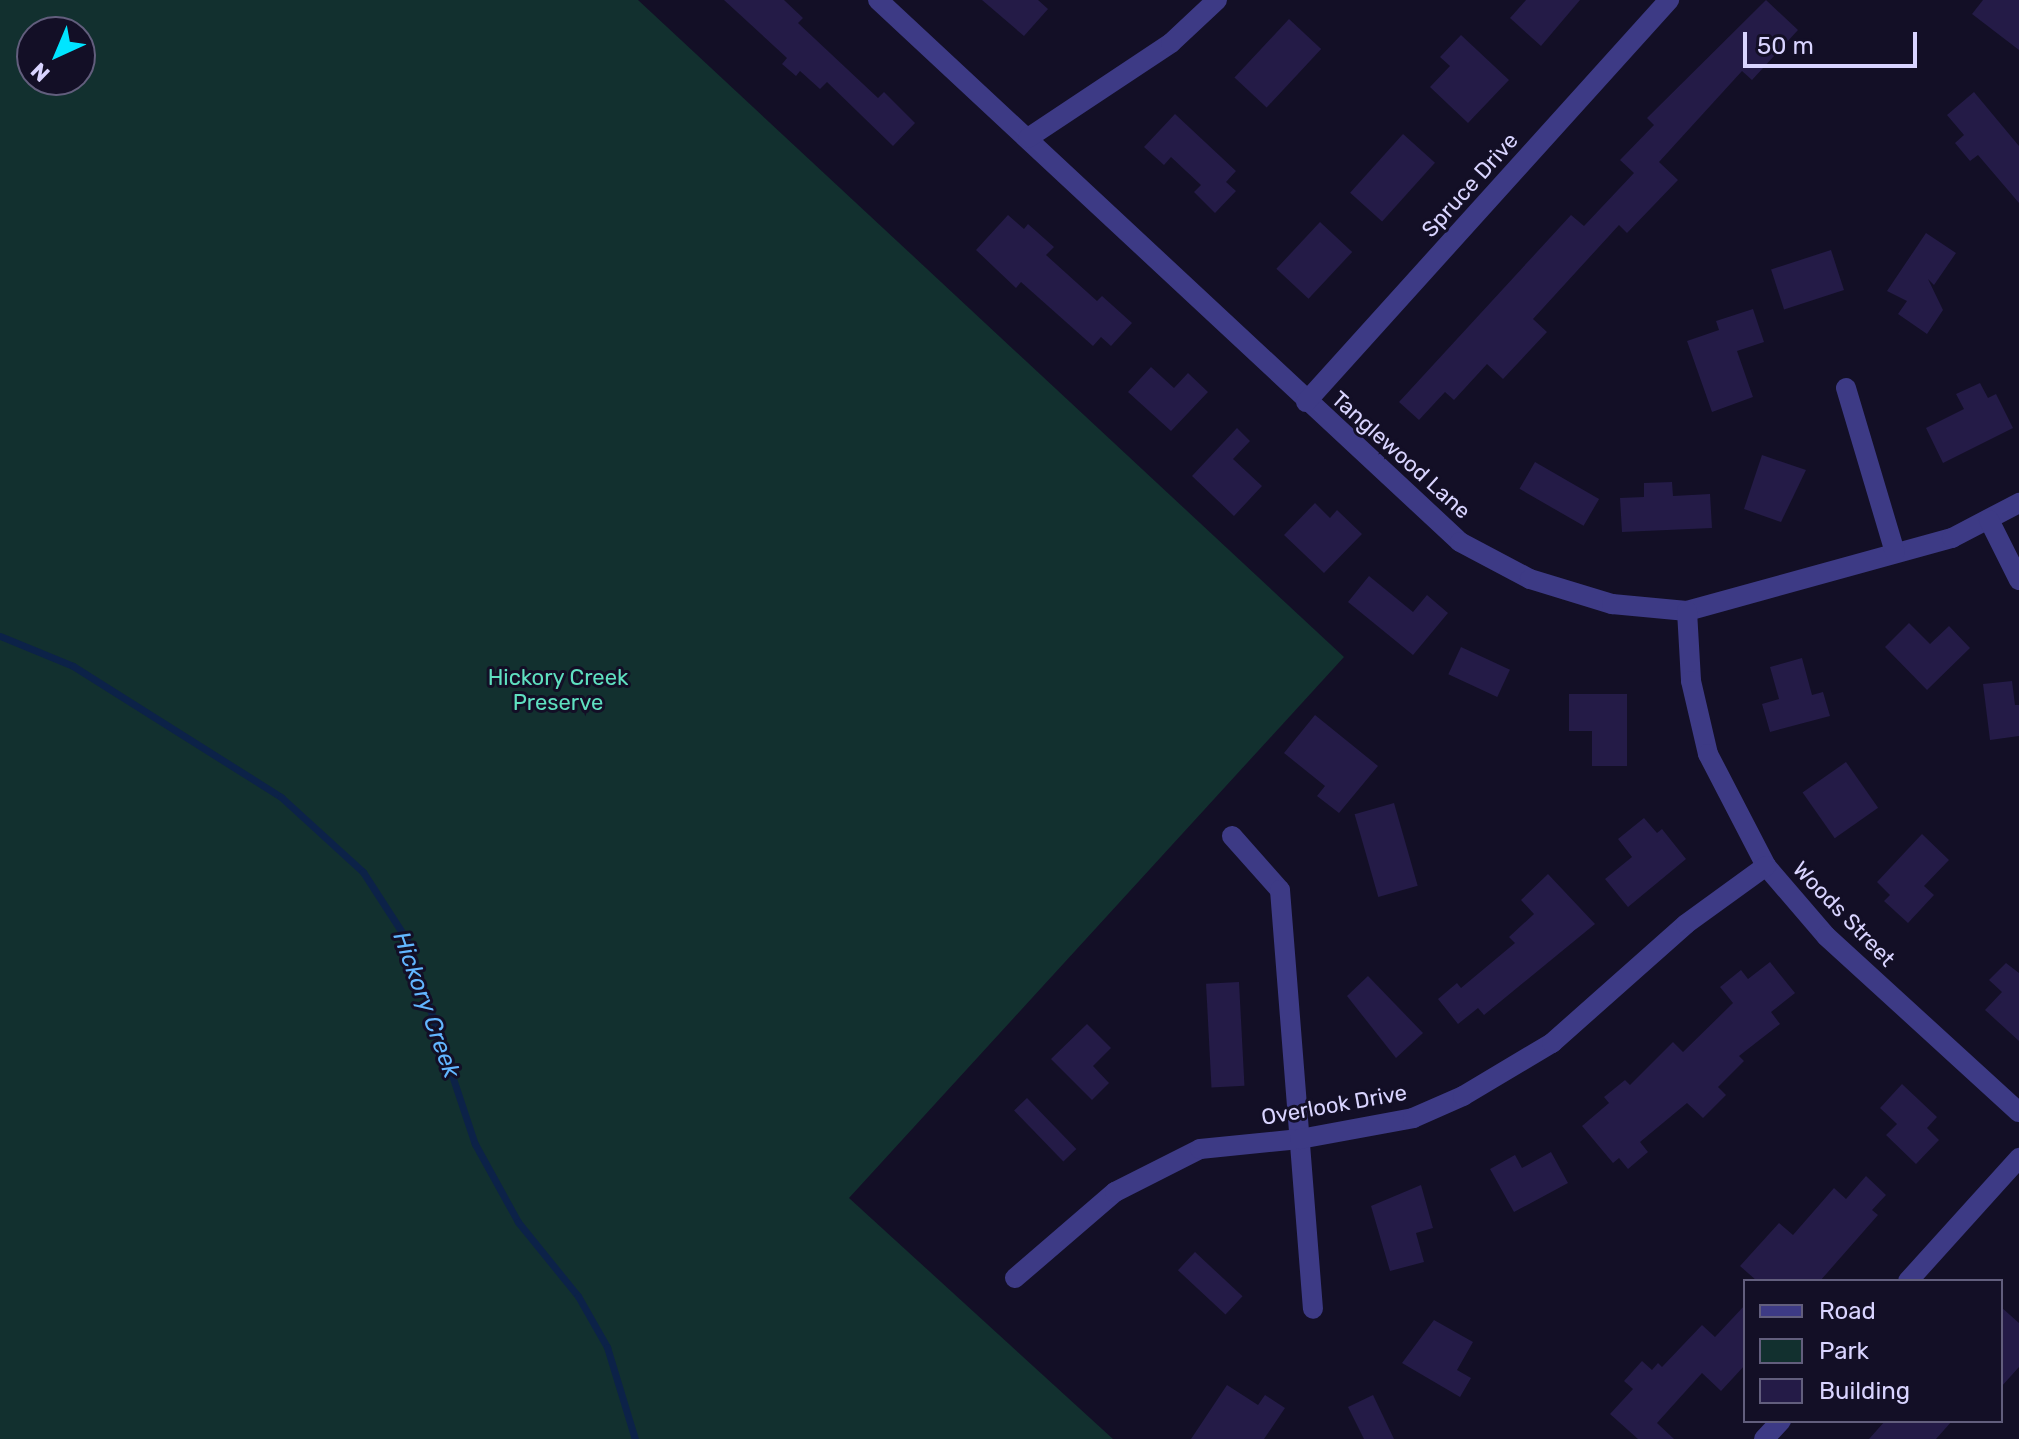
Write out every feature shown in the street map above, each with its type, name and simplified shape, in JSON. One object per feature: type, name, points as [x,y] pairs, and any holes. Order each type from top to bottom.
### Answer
[{"type":"street","name":"Tanglewood Lane","points":[[878,0],[1306,402],[1460,542],[1530,579],[1612,604],[1687,611],[1952,538],[2019,503]]},
{"type":"street","points":[[1028,138],[1171,43],[1217,0]]},
{"type":"street","name":"Spruce Drive","points":[[1306,402],[1669,0]]},
{"type":"street","points":[[1846,388],[1895,552]]},
{"type":"street","points":[[1989,520],[2019,580]]},
{"type":"street","name":"Woods Street","points":[[1687,611],[1691,681],[1708,754],[1766,866],[1826,936],[2019,1112]]},
{"type":"street","points":[[1232,836],[1280,890],[1313,1309]]},
{"type":"street","name":"Overlook Drive","points":[[1015,1278],[1115,1192],[1200,1149],[1300,1139],[1413,1118],[1463,1096],[1552,1043],[1686,924],[1766,866]]},
{"type":"street","points":[[1910,1279],[2019,1158]]},
{"type":"street","points":[[1764,1439],[1779,1423]]},
{"type":"green space","name":"Hickory Creek Preserve","points":[[0,0],[638,0],[1344,657],[849,1198],[1113,1439],[0,1439]]},
{"type":"building","points":[[724,0],[784,0],[803,18],[798,23],[878,98],[884,92],[915,123],[893,146],[827,82],[820,89],[800,71],[796,76],[782,64],[787,58]]},
{"type":"building","points":[[982,0],[1038,0],[1048,9],[1024,36]]},
{"type":"building","points":[[1526,0],[1580,0],[1541,46],[1510,18]]},
{"type":"building","points":[[1766,0],[1798,30],[1752,80],[1742,71],[1659,162],[1678,180],[1627,233],[1619,225],[1533,319],[1547,332],[1503,379],[1487,364],[1454,400],[1445,392],[1419,420],[1399,402],[1571,215],[1584,226],[1634,173],[1620,160],[1654,125],[1647,118]]},
{"type":"building","points":[[1983,0],[2019,0],[2019,50],[1972,14]]},
{"type":"building","points":[[1289,19],[1321,49],[1267,108],[1234,78]]},
{"type":"building","points":[[1461,35],[1509,80],[1468,123],[1430,87],[1450,66],[1440,57]]},
{"type":"building","points":[[1974,92],[2019,146],[2019,203],[1978,155],[1970,161],[1955,143],[1964,135],[1947,115]]},
{"type":"building","points":[[1175,114],[1236,171],[1226,182],[1236,191],[1215,213],[1194,192],[1201,185],[1171,157],[1164,165],[1144,147]]},
{"type":"building","points":[[1403,134],[1435,163],[1382,221],[1350,193]]},
{"type":"building","points":[[1008,215],[1024,229],[1028,224],[1054,247],[1046,255],[1097,301],[1102,296],[1132,323],[1111,346],[1101,337],[1093,346],[1021,282],[1016,288],[976,250]]},
{"type":"building","points":[[1320,222],[1352,252],[1309,299],[1276,269]]},
{"type":"building","points":[[1926,233],[1956,253],[1934,285],[1928,279],[1943,310],[1927,334],[1898,314],[1907,301],[1887,291]]},
{"type":"building","points":[[1831,250],[1844,290],[1784,309],[1771,269]]},
{"type":"building","points":[[1753,309],[1764,342],[1737,351],[1753,397],[1712,412],[1687,341],[1719,330],[1716,321]]},
{"type":"building","points":[[1151,367],[1174,388],[1188,373],[1208,392],[1171,431],[1128,392]]},
{"type":"building","points":[[1980,383],[1988,398],[1996,394],[2013,428],[1943,463],[1926,428],[1964,409],[1956,394]]},
{"type":"building","points":[[1237,428],[1250,441],[1233,459],[1262,486],[1234,516],[1192,476]]},
{"type":"building","points":[[1762,455],[1806,470],[1781,522],[1744,509]]},
{"type":"building","points":[[1535,462],[1599,499],[1584,526],[1520,489]]},
{"type":"building","points":[[1672,482],[1673,496],[1710,494],[1712,528],[1622,532],[1620,498],[1644,497],[1644,483]]},
{"type":"building","points":[[1315,503],[1330,518],[1337,510],[1362,534],[1324,573],[1284,535]]},
{"type":"building","points":[[1369,576],[1413,612],[1427,595],[1448,613],[1413,655],[1348,602]]},
{"type":"building","points":[[1909,623],[1930,644],[1949,626],[1970,648],[1927,690],[1885,647]]},
{"type":"building","points":[[1461,647],[1510,670],[1497,697],[1448,674]]},
{"type":"building","points":[[1802,658],[1812,695],[1823,692],[1830,716],[1770,732],[1762,704],[1779,699],[1770,667]]},
{"type":"building","points":[[2012,681],[2015,705],[2019,705],[2019,736],[1990,740],[1983,684]]},
{"type":"building","points":[[1569,694],[1627,694],[1627,766],[1592,766],[1592,731],[1569,731]]},
{"type":"building","points":[[1315,715],[1378,766],[1339,813],[1317,796],[1325,786],[1284,753]]},
{"type":"building","points":[[1846,762],[1878,808],[1835,838],[1803,792]]},
{"type":"building","points":[[1394,803],[1418,886],[1378,897],[1355,814]]},
{"type":"building","points":[[1644,818],[1657,833],[1662,829],[1686,859],[1628,907],[1605,879],[1632,857],[1618,839]]},
{"type":"building","points":[[1922,834],[1949,860],[1924,886],[1934,895],[1908,923],[1884,901],[1890,895],[1877,882]]},
{"type":"building","points":[[1548,874],[1595,924],[1484,1015],[1478,1008],[1458,1024],[1438,999],[1457,983],[1461,988],[1515,943],[1509,937],[1534,914],[1521,900]]},
{"type":"building","points":[[1770,962],[1795,993],[1771,1012],[1780,1024],[1739,1056],[1744,1061],[1718,1087],[1726,1095],[1703,1118],[1687,1103],[1640,1142],[1648,1152],[1628,1169],[1619,1158],[1613,1163],[1582,1126],[1609,1103],[1604,1097],[1625,1080],[1630,1085],[1673,1042],[1683,1052],[1733,1003],[1720,987],[1741,970],[1748,979]]},
{"type":"building","points":[[2006,963],[2019,973],[2019,1041],[1985,1010],[2002,992],[1989,980]]},
{"type":"building","points":[[1368,976],[1423,1033],[1396,1058],[1347,996]]},
{"type":"building","points":[[1239,982],[1244,1086],[1211,1088],[1206,984]]},
{"type":"building","points":[[1087,1024],[1111,1048],[1093,1066],[1109,1083],[1092,1100],[1051,1059]]},
{"type":"building","points":[[1902,1084],[1937,1117],[1927,1128],[1939,1140],[1916,1164],[1886,1135],[1897,1124],[1880,1108]]},
{"type":"building","points":[[1027,1098],[1076,1149],[1063,1162],[1014,1111]]},
{"type":"building","points":[[1551,1152],[1568,1183],[1514,1212],[1490,1169],[1515,1155],[1522,1168]]},
{"type":"building","points":[[1866,1176],[1886,1195],[1872,1210],[1878,1215],[1822,1279],[1755,1279],[1740,1266],[1779,1223],[1793,1235],[1834,1188],[1846,1199]]},
{"type":"building","points":[[1421,1185],[1433,1228],[1416,1233],[1424,1262],[1390,1271],[1371,1206]]},
{"type":"building","points":[[1195,1252],[1243,1296],[1225,1315],[1178,1270]]},
{"type":"building","points":[[1743,1307],[1743,1367],[1721,1391],[1702,1373],[1657,1423],[1674,1439],[1638,1439],[1610,1414],[1633,1389],[1624,1381],[1642,1361],[1652,1370],[1658,1363],[1662,1367],[1702,1325],[1715,1337]]},
{"type":"building","points":[[2003,1309],[2019,1323],[2019,1367],[2003,1385]]},
{"type":"building","points":[[1434,1320],[1473,1342],[1457,1370],[1471,1378],[1460,1397],[1402,1363]]},
{"type":"building","points":[[1227,1385],[1258,1405],[1265,1395],[1285,1408],[1264,1439],[1191,1439]]},
{"type":"building","points":[[1373,1395],[1394,1439],[1364,1439],[1348,1407]]},
{"type":"building","points":[[1883,1423],[1950,1423],[1936,1439],[1869,1439]]},
{"type":"waterway","name":"Hickory Creek","points":[[0,636],[73,666],[281,797],[363,872],[407,940],[475,1144],[518,1222],[578,1296],[607,1347],[635,1439]]}]
